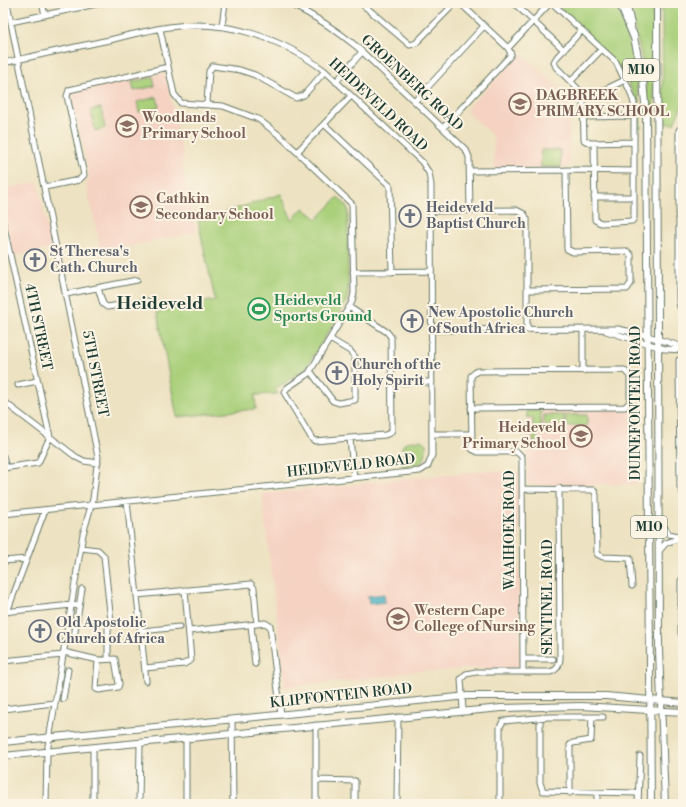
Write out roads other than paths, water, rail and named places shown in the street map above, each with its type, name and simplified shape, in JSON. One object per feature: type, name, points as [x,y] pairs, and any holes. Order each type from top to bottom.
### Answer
[{"type":"highway","points":[[620,3],[634,37]]},
{"type":"main road","name":"DUINEFONTEIN ROAD","points":[[626,3],[643,80],[646,115],[649,632],[652,710],[651,804]]},
{"type":"main road","name":"DUINEFONTEIN ROAD","points":[[657,3],[657,339],[659,551],[661,700],[665,804]]},
{"type":"main road","name":"KLIPFONTEIN ROAD","points":[[3,742],[462,697],[593,695],[683,703]]},
{"type":"main road","name":"KLIPFONTEIN ROAD","points":[[3,756],[463,710],[571,706],[683,712]]},
{"type":"street","name":"5TH STREET","points":[[7,3],[96,442],[98,463],[92,505],[81,548],[54,703],[47,752],[46,804]]},
{"type":"street","points":[[42,3],[45,15]]},
{"type":"street","points":[[11,22],[101,3]]},
{"type":"street","points":[[222,26],[224,3]]},
{"type":"street","name":"GROENBERG ROAD","points":[[288,3],[314,16],[336,30],[362,52],[468,152],[470,171],[470,210]]},
{"type":"street","points":[[361,3],[410,46],[416,43],[455,3]]},
{"type":"street","points":[[443,128],[509,57],[510,52],[508,48],[460,3]]},
{"type":"street","points":[[514,3],[564,50]]},
{"type":"street","points":[[508,48],[551,3],[616,62],[634,103],[634,218],[632,221],[601,223],[596,221],[594,215],[594,143]]},
{"type":"street","name":"HEIDEVELD ROAD","points":[[3,63],[160,29],[190,25],[222,26],[274,40],[300,54],[325,72],[425,166],[430,179],[432,382],[431,460],[425,469],[354,478],[3,514]]},
{"type":"street","points":[[415,101],[484,26]]},
{"type":"street","points":[[160,29],[174,94],[178,101],[230,108],[258,120],[268,126],[352,204],[354,293],[349,307],[310,371],[287,388],[284,392],[285,397],[314,441],[320,442],[385,435],[391,432],[392,340],[390,334],[349,307]]},
{"type":"street","points":[[582,30],[556,59],[555,63],[580,90],[582,97],[584,140],[588,143],[634,142]]},
{"type":"street","points":[[572,81],[602,49]]},
{"type":"street","points":[[336,82],[362,52]]},
{"type":"street","points":[[207,104],[209,71],[213,66],[240,70],[255,75],[296,98],[304,95],[325,72]]},
{"type":"street","points":[[45,187],[79,180],[84,175],[67,96],[69,90],[168,67]]},
{"type":"street","points":[[582,97],[596,94],[625,80]]},
{"type":"street","points":[[297,152],[351,96]]},
{"type":"street","points":[[583,117],[634,116]]},
{"type":"street","points":[[324,124],[390,186],[392,272]]},
{"type":"street","points":[[683,127],[679,132],[681,270],[679,305],[683,310]]},
{"type":"street","points":[[527,290],[626,289],[630,287],[631,257],[628,252],[573,252],[567,249],[566,170]]},
{"type":"street","points":[[470,171],[634,171]]},
{"type":"street","points":[[594,197],[634,197]]},
{"type":"street","points":[[431,211],[518,210],[525,215],[527,330]]},
{"type":"street","name":"4TH STREET","points":[[3,223],[50,437]]},
{"type":"street","points":[[353,272],[431,271]]},
{"type":"street","points":[[66,294],[136,280]]},
{"type":"street","points":[[98,288],[103,304],[106,307],[148,301]]},
{"type":"street","points":[[471,408],[624,407],[629,405],[631,378],[628,372],[624,370],[583,371],[584,329]]},
{"type":"street","points":[[601,329],[658,347],[672,350],[683,349]]},
{"type":"street","points":[[431,330],[621,330],[648,336],[683,349]]},
{"type":"street","points":[[310,371],[333,402],[355,400],[355,357],[350,351],[330,339]]},
{"type":"street","points":[[679,360],[680,487],[683,493]]},
{"type":"street","name":"WAAIHOEK ROAD","points":[[523,672],[522,489],[520,454],[515,452],[475,451],[472,446],[471,434],[471,377],[472,373],[477,371],[583,371]]},
{"type":"street","points":[[18,386],[37,381]]},
{"type":"street","points":[[392,382],[432,382]]},
{"type":"street","points":[[3,401],[80,460],[98,463]]},
{"type":"street","points":[[432,434],[471,434]]},
{"type":"street","points":[[3,456],[4,468],[38,463],[50,437]]},
{"type":"street","points":[[350,438],[354,478]]},
{"type":"street","name":"SENTINEL ROAD","points":[[463,710],[461,679],[466,674],[471,672],[552,672],[557,669],[560,662],[559,488]]},
{"type":"street","points":[[522,489],[590,488],[596,491],[597,554],[602,557],[630,558],[632,586]]},
{"type":"street","points":[[127,501],[146,680]]},
{"type":"street","points":[[45,510],[5,612],[72,605],[79,606]]},
{"type":"street","points":[[659,520],[669,534],[683,538],[666,542],[659,551]]},
{"type":"street","points":[[81,548],[98,550],[104,556],[111,622],[108,629],[108,658]]},
{"type":"street","points":[[3,561],[27,559]]},
{"type":"street","points":[[683,577],[681,581],[681,633],[683,639]]},
{"type":"street","points":[[137,595],[251,584],[254,588],[257,624]]},
{"type":"street","points":[[74,637],[82,589]]},
{"type":"street","points":[[145,668],[184,664],[191,660],[185,590]]},
{"type":"street","points":[[189,631],[251,624],[268,624],[271,628],[281,714]]},
{"type":"street","points":[[251,624],[254,664]]},
{"type":"street","points":[[142,631],[179,627]]},
{"type":"street","points":[[3,662],[63,654],[98,660],[113,658],[116,662],[119,684],[115,688],[96,689],[98,660]]},
{"type":"street","points":[[523,659],[553,659]]},
{"type":"street","points":[[63,699],[68,670]]},
{"type":"street","points":[[58,681],[66,682]]},
{"type":"street","points":[[3,708],[54,703]]},
{"type":"street","points":[[398,717],[398,804]]},
{"type":"street","points":[[570,793],[570,746],[573,743],[591,740],[592,717]]},
{"type":"street","points":[[500,804],[501,722],[506,719],[603,717]]},
{"type":"street","points":[[540,718],[541,788],[543,791],[547,793],[638,793]]},
{"type":"street","points":[[232,720],[233,804]]},
{"type":"street","points":[[316,725],[316,804]]},
{"type":"street","points":[[186,738],[186,804]]},
{"type":"street","points":[[139,804],[140,743]]},
{"type":"street","points":[[93,748],[93,804]]},
{"type":"street","points":[[638,804],[640,756]]},
{"type":"street","points":[[316,780],[355,781],[355,804]]},
{"type":"street","points":[[597,793],[597,804]]},
{"type":"water","points":[[384,594],[385,602],[369,604],[368,596]]},
{"type":"place","name":"DAGBREEK PRIMARY SCHOOL","points":[[520,104]]},
{"type":"place","name":"Woodlands Primary School","points":[[127,126]]},
{"type":"place","name":"Cathkin Secondary School","points":[[141,207]]},
{"type":"place","name":"Heideveld Baptist Church","points":[[410,216]]},
{"type":"place","name":"St Theresa's Cath. Church","points":[[35,260]]},
{"type":"place","name":"Heideveld Sports Ground","points":[[259,309]]},
{"type":"place","name":"New Apostolic Church of South Africa","points":[[412,321]]},
{"type":"place","name":"Church of the Holy Spirit","points":[[337,373]]},
{"type":"place","name":"Heideveld Primary School","points":[[581,436]]},
{"type":"place","name":"Western Cape College of Nursing","points":[[398,619]]},
{"type":"place","name":"Old Apostolic Church of Africa","points":[[40,631]]},
{"type":"district","name":"Heideveld","points":[[160,303]]}]
